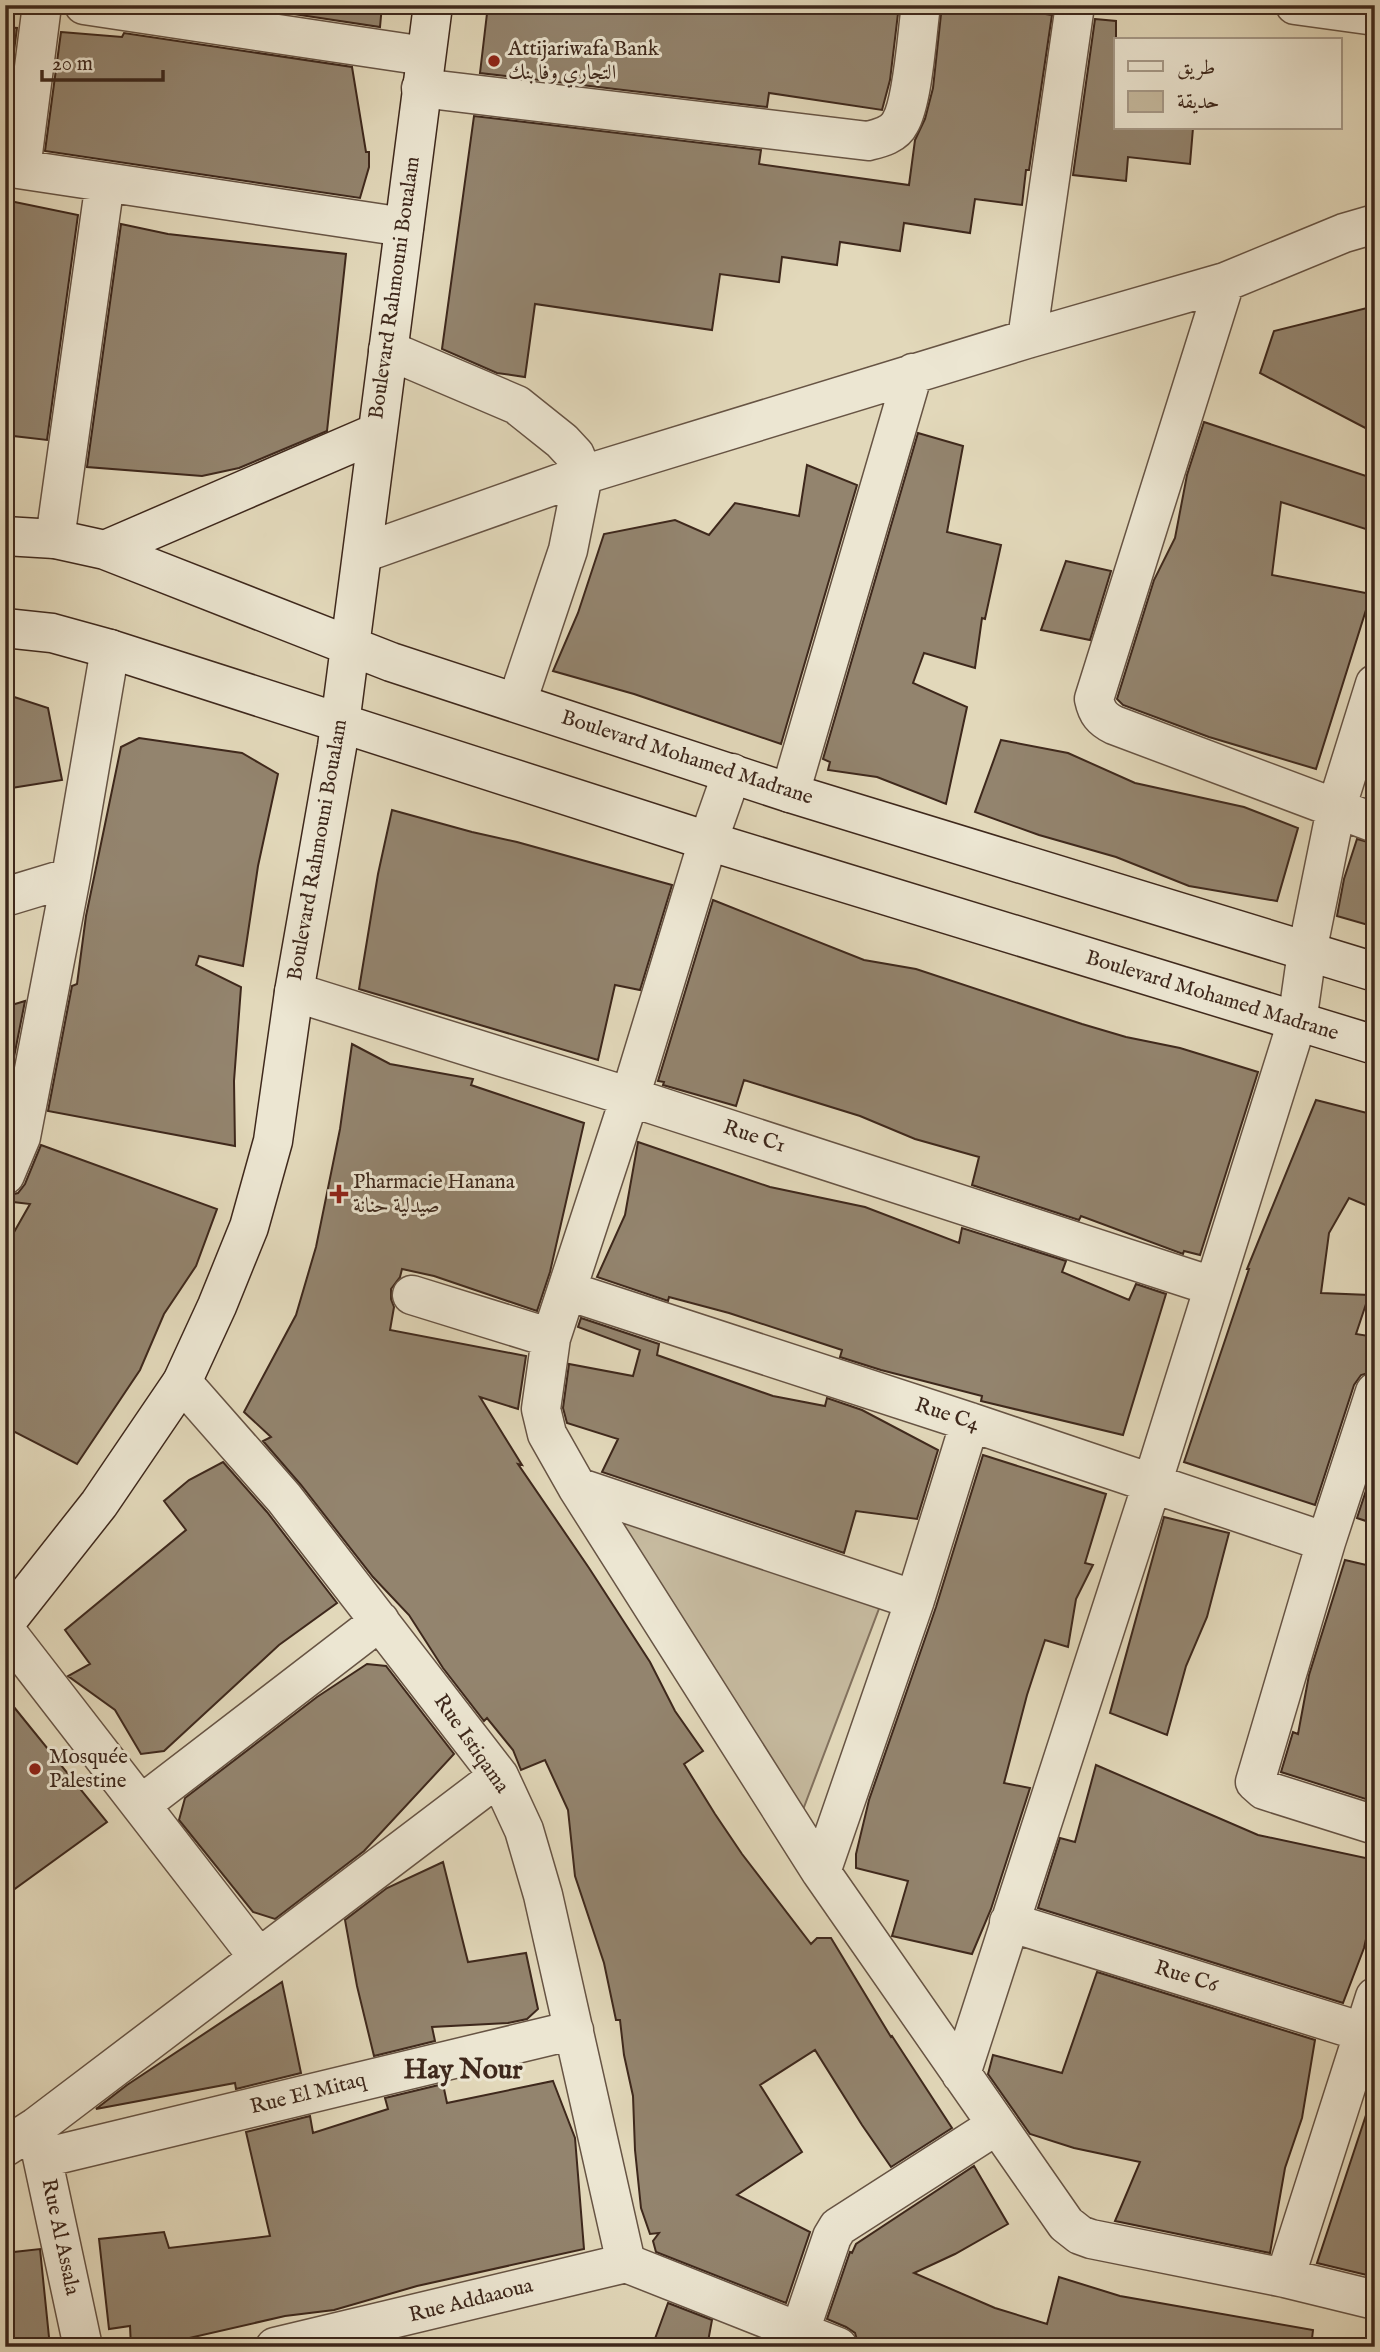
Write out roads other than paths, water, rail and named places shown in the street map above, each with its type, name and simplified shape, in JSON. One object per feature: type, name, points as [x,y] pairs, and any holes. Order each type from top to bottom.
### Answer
[{"type":"street","points":[[42,5],[13,168],[404,227]]},
{"type":"street","points":[[84,5],[423,72],[868,141],[886,136],[900,126],[907,107],[921,5]]},
{"type":"street","name":"Boulevard Rahmouni Boualam","points":[[5,1623],[99,1504],[182,1382],[249,1227],[273,1141],[294,992],[340,721],[433,5]]},
{"type":"street","points":[[1027,339],[1074,5]]},
{"type":"street","points":[[1295,5],[1375,16]]},
{"type":"street","points":[[55,539],[105,182]]},
{"type":"street","points":[[363,553],[583,475],[913,373],[1225,282],[1344,233],[1375,224]]},
{"type":"street","points":[[1225,282],[1094,699],[1097,711],[1114,725],[1375,823]]},
{"type":"street","points":[[388,350],[517,405],[562,441],[575,455],[583,475],[568,550],[517,702]]},
{"type":"street","points":[[790,793],[913,373]]},
{"type":"street","points":[[105,550],[376,433]]},
{"type":"street","name":"Boulevard Mohamed Madrane","points":[[5,536],[55,539],[105,550],[391,662],[790,793],[1375,972]]},
{"type":"street","name":"Boulevard Mohamed Madrane","points":[[5,628],[52,634],[110,649],[708,841],[1375,1045]]},
{"type":"street","points":[[5,1175],[71,877],[110,649]]},
{"type":"street","points":[[961,2074],[1152,1484],[1297,1022],[1307,952],[1336,809],[1375,684]]},
{"type":"street","points":[[732,773],[708,841],[630,1097],[551,1338],[541,1409],[547,1434],[577,1487],[821,1872],[1066,2224],[1080,2235],[1375,2300]]},
{"type":"street","points":[[5,897],[71,877]]},
{"type":"street","name":"Rue C1","points":[[294,992],[630,1097],[1212,1286]]},
{"type":"street","name":"Rue C4","points":[[568,1291],[971,1422],[1326,1542]]},
{"type":"street","points":[[412,1295],[551,1338]]},
{"type":"street","name":"Rue Istiqama","points":[[182,1382],[284,1498],[499,1776],[524,1830],[543,1895],[626,2263]]},
{"type":"street","points":[[1375,1392],[1326,1542],[1255,1778],[1258,1787],[1375,1825]]},
{"type":"street","points":[[821,1872],[915,1600],[971,1422]]},
{"type":"street","points":[[577,1487],[915,1600]]},
{"type":"street","points":[[142,1804],[380,1621]]},
{"type":"street","points":[[5,1630],[259,1958]]},
{"type":"street","points":[[28,2144],[259,1958],[499,1776]]},
{"type":"street","name":"Rue C6","points":[[1009,1922],[1363,2032]]},
{"type":"street","points":[[1284,2278],[1375,1997]]},
{"type":"street","name":"Rue El Mitaq","points":[[28,2144],[574,2030]]},
{"type":"street","points":[[800,2330],[832,2237],[838,2227],[997,2126]]},
{"type":"street","name":"Rue Al Assala","points":[[28,2144],[83,2347]]},
{"type":"street","points":[[626,2263],[838,2347]]},
{"type":"street","name":"Rue Addaaoua","points":[[275,2347],[331,2341],[626,2263]]},
{"type":"place","name":"Attijariwafa Bank التجاري وفا بنك","points":[[494,61]]},
{"type":"place","name":"Pharmacie Hanana صيدلية حنانة","points":[[339,1194]]},
{"type":"place","name":"Mosquée Palestine","points":[[35,1769]]},
{"type":"district","name":"Hay Nour","points":[[463,2070]]}]
